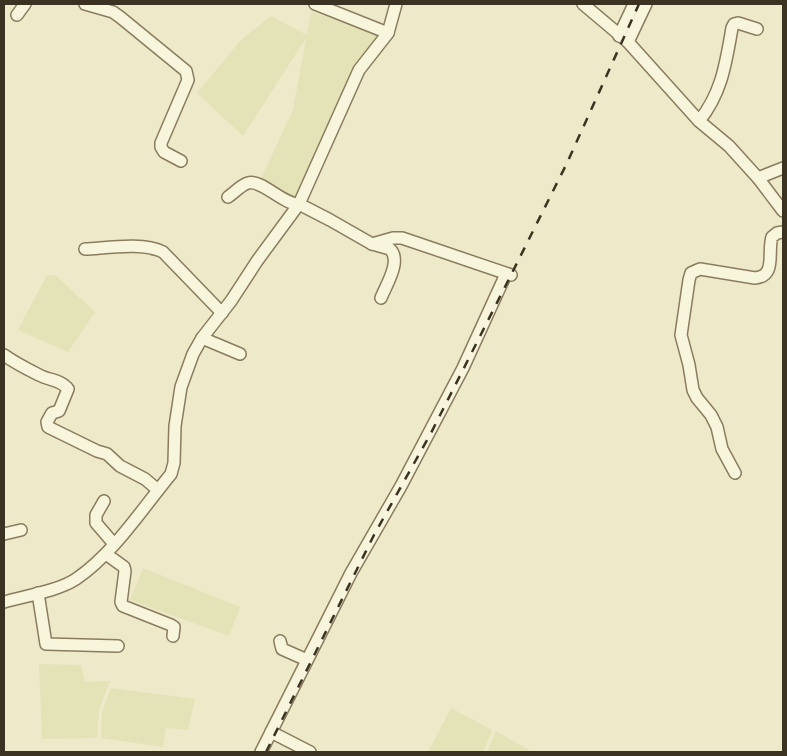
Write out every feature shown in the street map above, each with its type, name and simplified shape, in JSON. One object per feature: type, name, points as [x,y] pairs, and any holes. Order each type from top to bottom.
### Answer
[{"type":"street","points":[[17,15],[24,4]]},
{"type":"street","points":[[86,4],[113,12],[186,71],[188,80],[161,143],[164,152],[181,160]]},
{"type":"street","points":[[315,4],[388,33]]},
{"type":"street","points":[[4,602],[75,580],[106,554],[171,474],[174,463],[175,426],[181,387],[193,354],[202,338],[222,313],[299,204],[359,70],[388,33],[396,4]]},
{"type":"street","points":[[582,4],[624,39],[699,120],[729,146],[758,178],[783,211]]},
{"type":"street","points":[[624,39],[634,4]]},
{"type":"street","points":[[624,39],[646,4]]},
{"type":"street","points":[[699,120],[710,107],[717,92],[726,63],[734,24],[738,23],[757,29]]},
{"type":"street","points":[[758,178],[783,168]]},
{"type":"street","points":[[228,197],[248,183],[258,184],[330,220],[372,244],[390,249],[395,262],[381,298]]},
{"type":"street","points":[[735,473],[722,448],[717,428],[693,390],[681,335],[688,280],[691,273],[700,269],[755,278],[764,276],[768,270],[772,237],[777,233],[783,232]]},
{"type":"street","points":[[261,752],[351,573],[398,492],[509,275],[402,238],[393,238],[372,244]]},
{"type":"street","points":[[85,250],[148,247],[159,250],[222,313]]},
{"type":"street","points":[[202,338],[240,354]]},
{"type":"street","points":[[4,355],[18,365],[28,368],[41,376],[65,384],[68,389],[60,412],[52,412],[47,422],[48,427],[107,454],[120,466],[145,479],[158,490]]},
{"type":"street","points":[[104,501],[96,514],[96,523],[114,544]]},
{"type":"street","points":[[4,534],[20,530]]},
{"type":"street","points":[[106,554],[124,567],[121,602],[123,606],[171,625],[174,627],[173,636]]},
{"type":"street","points":[[38,593],[46,644],[118,646]]},
{"type":"street","points":[[280,640],[282,649],[307,660]]},
{"type":"street","points":[[271,732],[310,752]]},
{"type":"green space","points":[[311,12],[381,33],[357,62],[327,135],[295,204],[258,185],[293,110],[306,38],[243,136],[197,93],[240,41],[271,16],[307,35]]},
{"type":"green space","points":[[47,275],[55,275],[95,312],[68,352],[18,330]]},
{"type":"green space","points":[[143,568],[240,607],[229,636],[130,600]]},
{"type":"green space","points":[[39,664],[81,665],[85,682],[110,681],[99,710],[97,738],[42,739]]},
{"type":"green space","points":[[111,688],[195,699],[188,730],[166,728],[163,747],[101,738],[102,712]]},
{"type":"green space","points":[[451,708],[492,730],[483,752],[428,752]]},
{"type":"green space","points":[[496,731],[532,752],[487,752]]},
{"type":"railway","points":[[266,752],[374,535],[431,433],[567,163],[639,4]]}]
